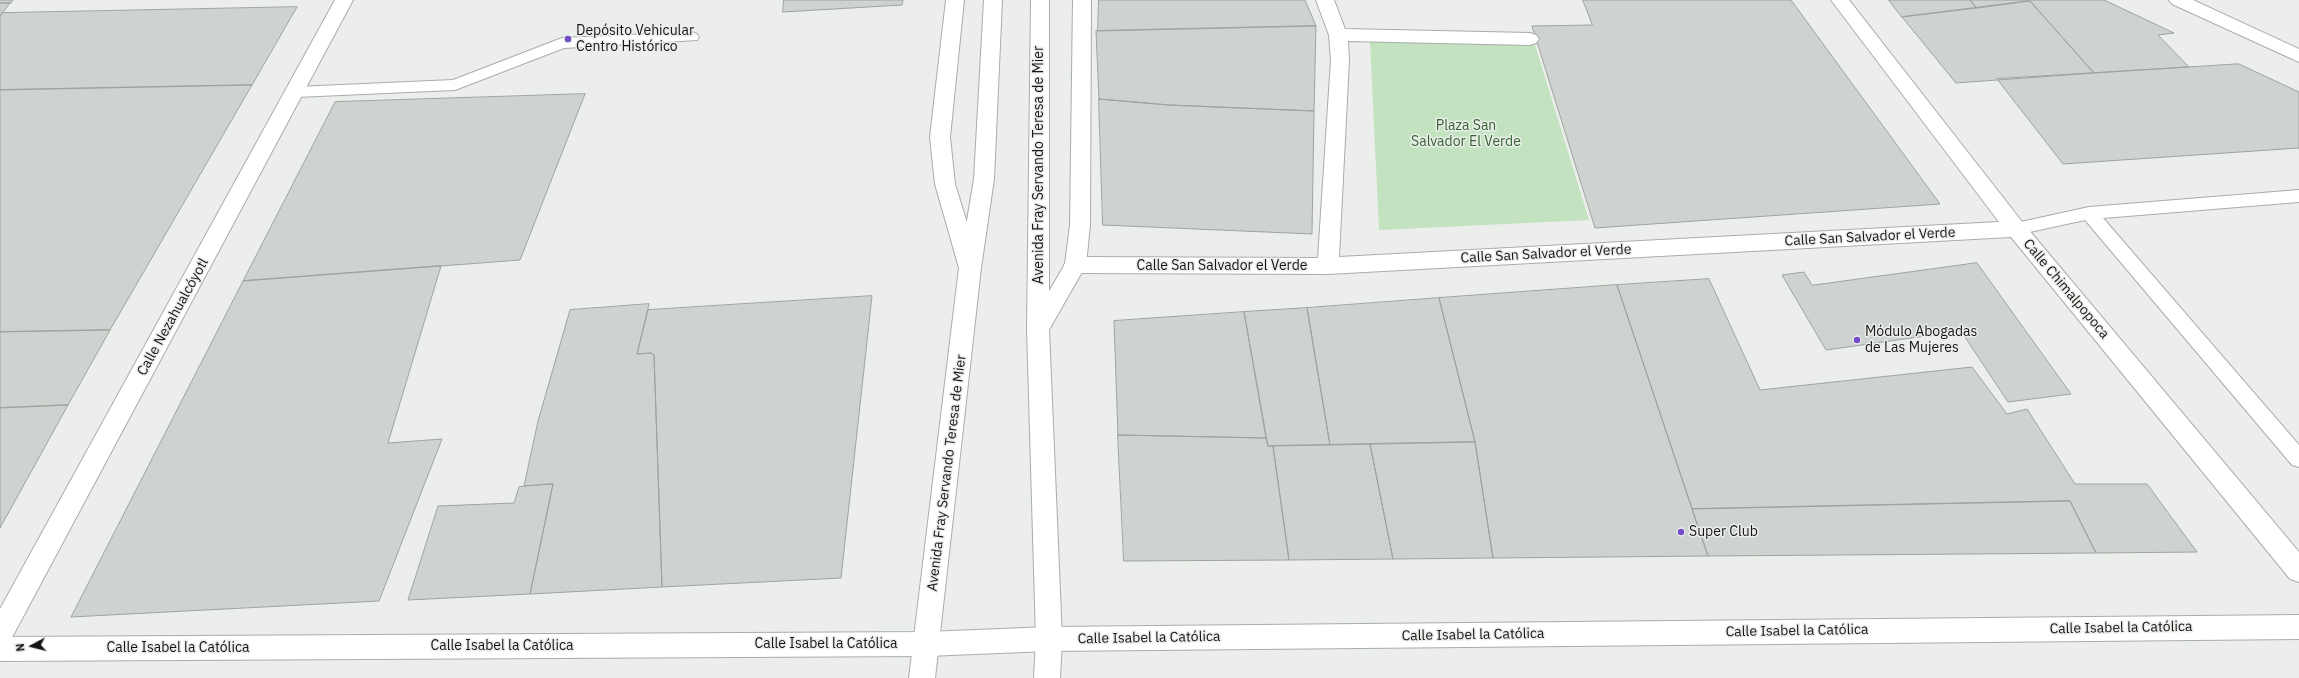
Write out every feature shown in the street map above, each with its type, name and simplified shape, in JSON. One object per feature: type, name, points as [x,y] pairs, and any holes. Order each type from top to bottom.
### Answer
[{"type":"street","name":"Calle Nezahualcóyotl","points":[[0,634],[296,92],[344,0]]},
{"type":"street","name":"Avenida Fray Servando Teresa de Mier","points":[[955,0],[940,137],[944,184],[970,268]]},
{"type":"street","name":"Avenida Fray Servando Teresa de Mier","points":[[922,678],[970,268],[984,179],[993,0]]},
{"type":"street","name":"Avenida Fray Servando Teresa de Mier","points":[[1040,0],[1038,329],[1049,639],[1047,678]]},
{"type":"street","name":"Avenida Fray Servando Teresa de Mier","points":[[1038,329],[1075,265],[1080,224],[1082,0]]},
{"type":"street","points":[[1325,0],[1338,35],[1340,60],[1328,266]]},
{"type":"street","name":"Calle Chimalpopoca","points":[[1840,0],[2016,229],[2299,571]]},
{"type":"street","points":[[2178,0],[2299,56]]},
{"type":"street","points":[[1338,35],[1530,38]]},
{"type":"street","name":"Calle San Salvador el Verde","points":[[1075,265],[1328,266],[2016,229]]},
{"type":"street","name":"Calle Isabel la Católica","points":[[0,649],[927,644],[1049,639],[2299,627]]},
{"type":"lane","points":[[296,92],[455,85],[562,43],[692,37]]},
{"type":"lane","points":[[2016,229],[2088,213],[2299,196]]},
{"type":"lane","points":[[2088,213],[2299,459]]},
{"type":"green space","name":"Plaza San Salvador El Verde","points":[[1370,41],[1535,45],[1589,220],[1379,230]]},
{"type":"building","points":[[0,0],[13,0],[11,3],[0,3]]},
{"type":"building","points":[[784,0],[903,0],[902,5],[783,12]]},
{"type":"building","points":[[1099,0],[1305,0],[1316,26],[1098,31]]},
{"type":"building","points":[[1583,0],[1791,0],[1940,204],[1595,228],[1532,26],[1592,25]]},
{"type":"building","points":[[1889,0],[1970,0],[1977,8],[1902,17]]},
{"type":"building","points":[[1970,0],[2104,0],[2174,33],[2158,35],[2189,67],[2094,73],[2030,1],[1977,8]]},
{"type":"building","points":[[2030,1],[2094,73],[1956,83],[1902,17]]},
{"type":"building","points":[[0,3],[10,3],[0,16]]},
{"type":"building","points":[[297,7],[252,85],[0,90],[0,16],[2,13]]},
{"type":"building","points":[[1316,26],[1314,111],[1169,105],[1099,99],[1096,31]]},
{"type":"building","points":[[2239,64],[2299,92],[2299,148],[2063,164],[1997,79]]},
{"type":"building","points":[[252,85],[110,330],[0,332],[0,90]]},
{"type":"building","points":[[585,94],[520,260],[243,281],[335,102]]},
{"type":"building","points":[[1099,99],[1169,105],[1314,111],[1312,234],[1103,225]]},
{"type":"building","name":"Módulo Abogadas de Las Mujeres","points":[[1977,263],[2071,394],[2008,402],[1961,331],[1826,350],[1782,275],[1804,272],[1812,285]]},
{"type":"building","points":[[441,266],[388,443],[442,439],[379,601],[71,617],[243,281]]},
{"type":"building","points":[[1709,279],[1760,390],[1972,367],[2007,414],[2027,409],[2075,484],[2147,484],[2197,552],[2096,553],[2070,501],[1692,509],[1617,285]]},
{"type":"building","points":[[1617,285],[1708,556],[1493,558],[1475,442],[1439,298]]},
{"type":"building","points":[[872,296],[841,578],[662,587],[654,355],[651,353],[637,354],[648,310]]},
{"type":"building","points":[[1439,298],[1475,442],[1330,445],[1307,308]]},
{"type":"building","points":[[649,304],[637,354],[651,353],[654,355],[662,587],[530,594],[553,484],[524,486],[538,421],[570,310]]},
{"type":"building","points":[[1307,308],[1330,445],[1268,446],[1244,312]]},
{"type":"building","points":[[1244,312],[1266,438],[1118,435],[1114,321]]},
{"type":"building","points":[[110,330],[68,405],[0,408],[0,332]]},
{"type":"building","points":[[68,405],[0,528],[0,408]]},
{"type":"building","points":[[1118,435],[1266,438],[1268,446],[1273,446],[1289,560],[1124,561]]},
{"type":"building","points":[[1475,442],[1493,558],[1393,559],[1370,444]]},
{"type":"building","points":[[1370,444],[1393,559],[1289,560],[1273,446]]},
{"type":"building","points":[[553,484],[530,594],[408,600],[438,506],[514,503],[519,487]]},
{"type":"building","points":[[2070,501],[2096,553],[1708,556],[1692,509]]},
{"type":"place","name":"Depósito Vehicular Centro Histórico","points":[[568,39]]},
{"type":"place","name":"Módulo Abogadas de Las Mujeres","points":[[1857,340]]},
{"type":"place","name":"Super Club","points":[[1681,532]]}]
